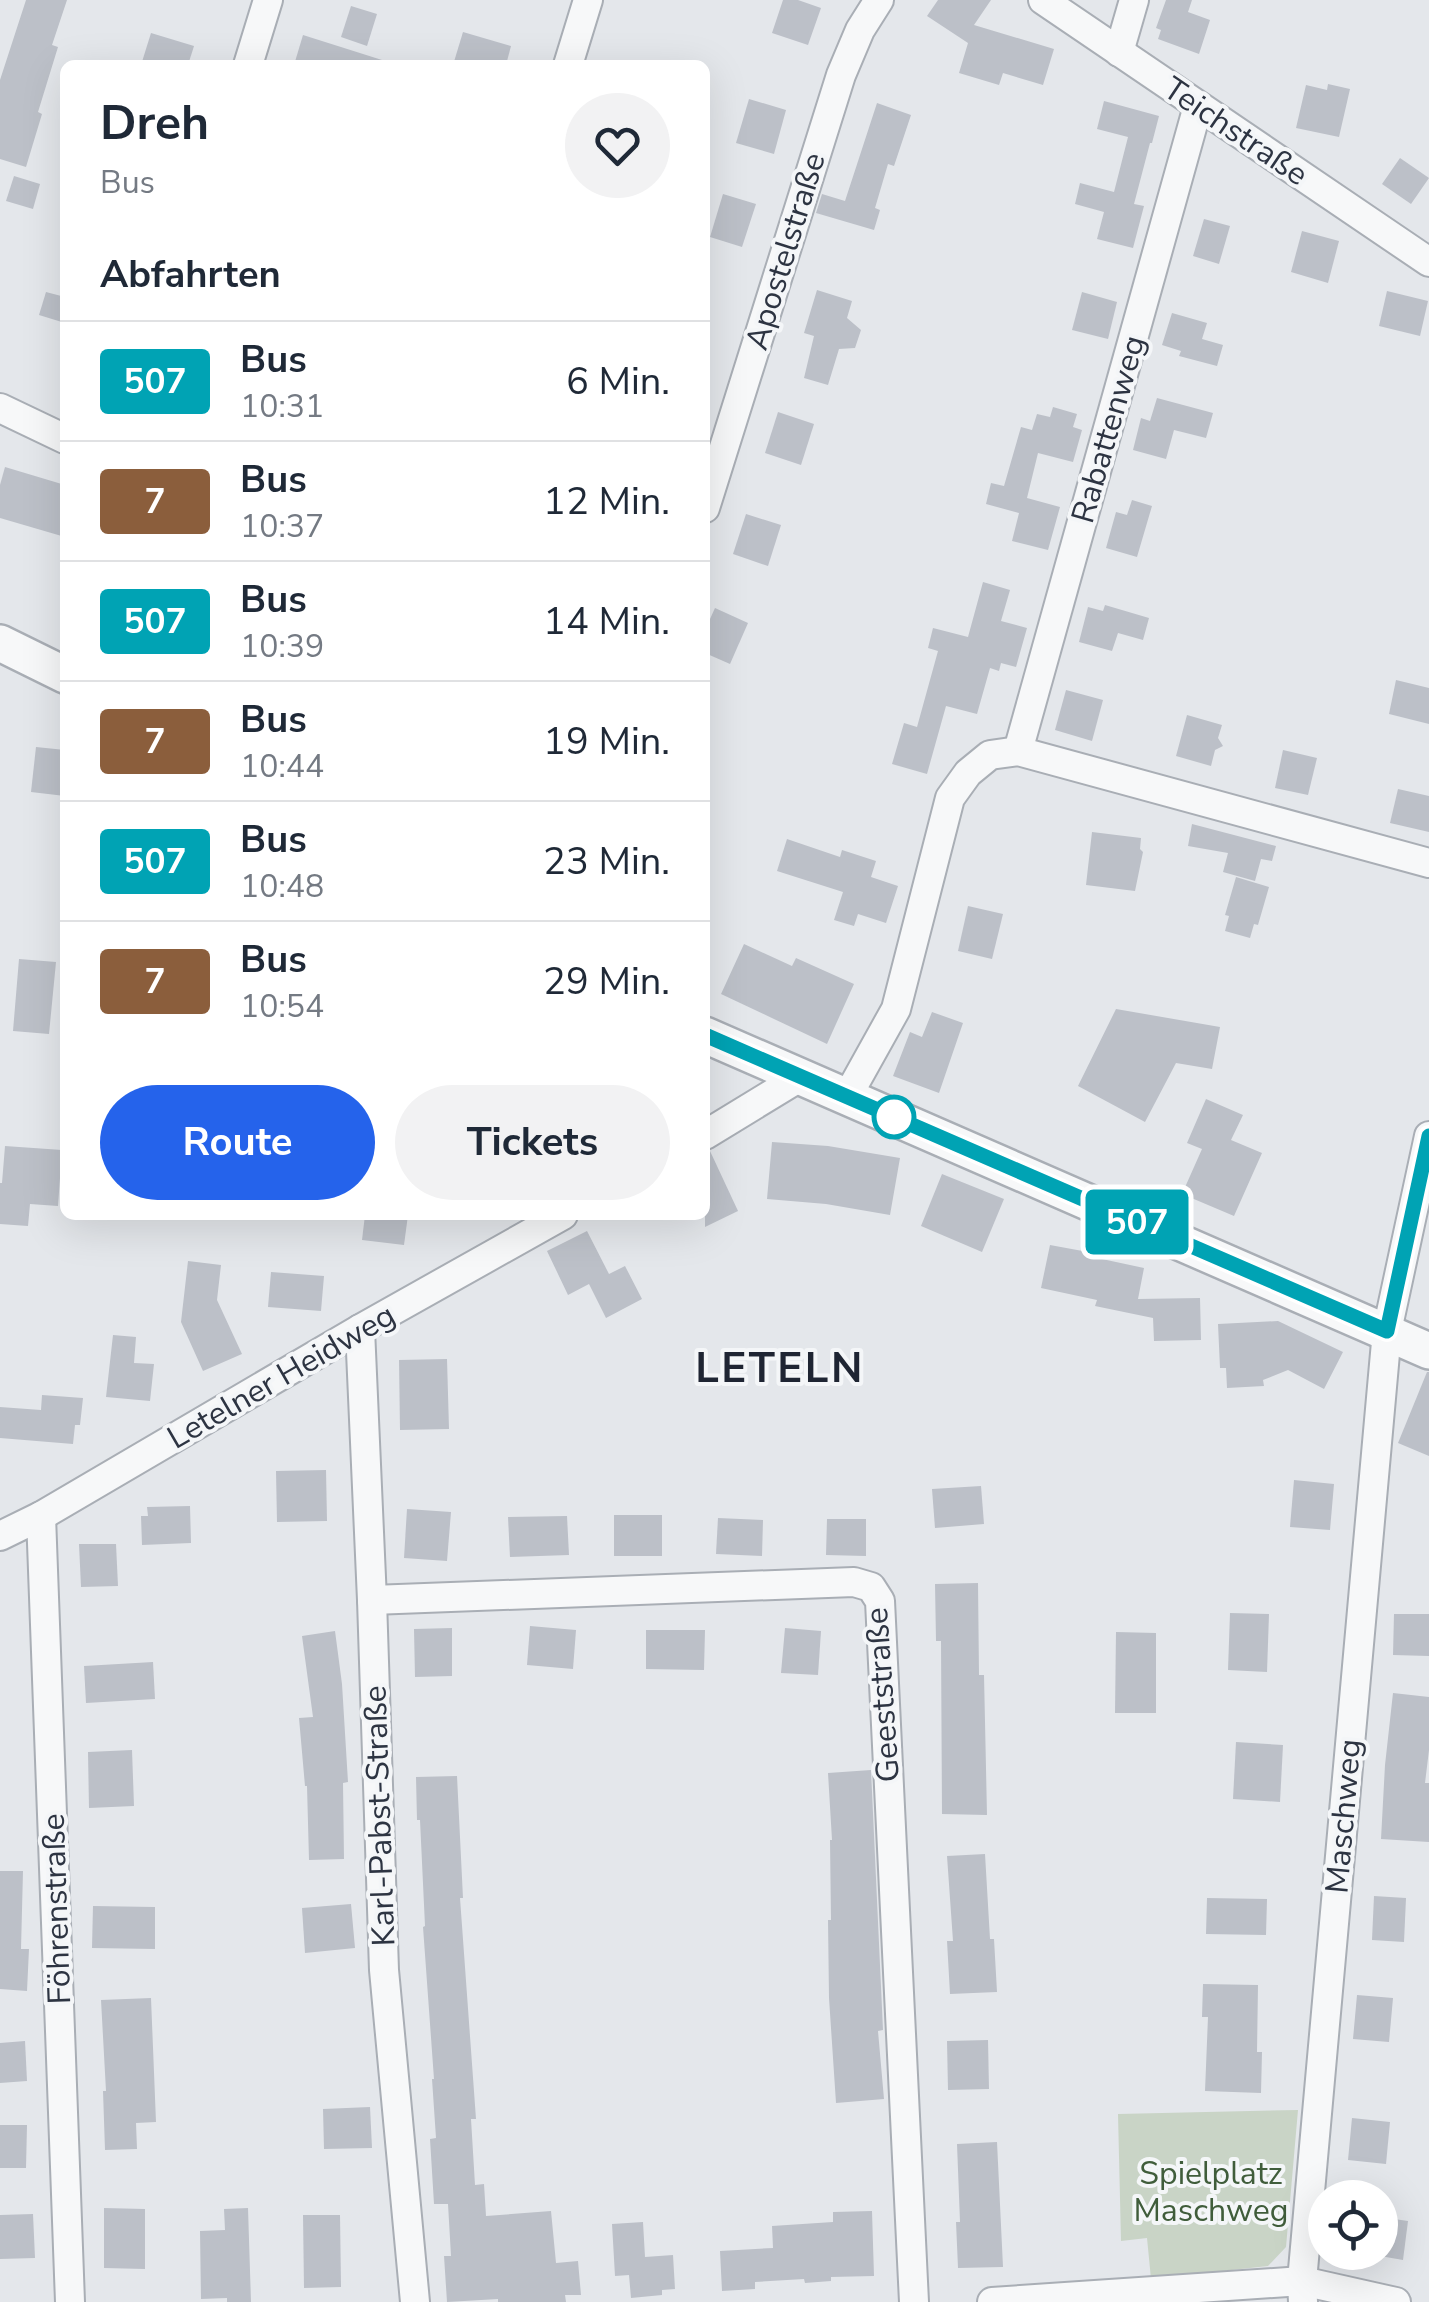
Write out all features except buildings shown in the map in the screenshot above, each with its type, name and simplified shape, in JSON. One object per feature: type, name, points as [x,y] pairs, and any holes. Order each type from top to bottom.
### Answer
[{"type":"street","points":[[250,60],[268,0]]},
{"type":"street","points":[[570,60],[588,0]]},
{"type":"street","name":"Apostelstraße","points":[[710,492],[841,75],[860,30],[879,0]]},
{"type":"street","name":"Teichstraße","points":[[1042,0],[1429,262]]},
{"type":"street","points":[[1119,52],[1134,0]]},
{"type":"street","name":"Rabattenweg","points":[[1018,751],[1198,106]]},
{"type":"street","points":[[0,408],[60,436]]},
{"type":"street","points":[[0,643],[60,673]]},
{"type":"street","points":[[847,1098],[896,1009],[950,798],[968,773],[990,754],[1018,751],[1429,863]]},
{"type":"street","points":[[710,1037],[1429,1350]]},
{"type":"street","points":[[710,1132],[800,1077]]},
{"type":"street","name":"Maschweg","points":[[1302,2291],[1387,1331],[1429,1136]]},
{"type":"street","name":"Letelner Heidweg","points":[[0,1536],[42,1516],[554,1220]]},
{"type":"street","name":"Karl-Pabst-Straße","points":[[360,1329],[384,1970],[415,2302]]},
{"type":"street","name":"Föhrenstraße","points":[[42,1516],[70,2302]]},
{"type":"street","name":"Geeststraße","points":[[372,1600],[854,1582],[871,1587],[880,1601],[914,2302]]},
{"type":"street","points":[[992,2302],[1302,2291],[1396,2302]]},
{"type":"green space","name":"Spielplatz Maschweg","points":[[1298,2110],[1286,2247],[1268,2266],[1151,2279],[1147,2238],[1121,2241],[1118,2114]]},
{"type":"bus line","name":"507","points":[[710,1037],[1387,1331],[1429,1136]]},
{"type":"district","name":"LETELN","points":[[780,1367]]}]
